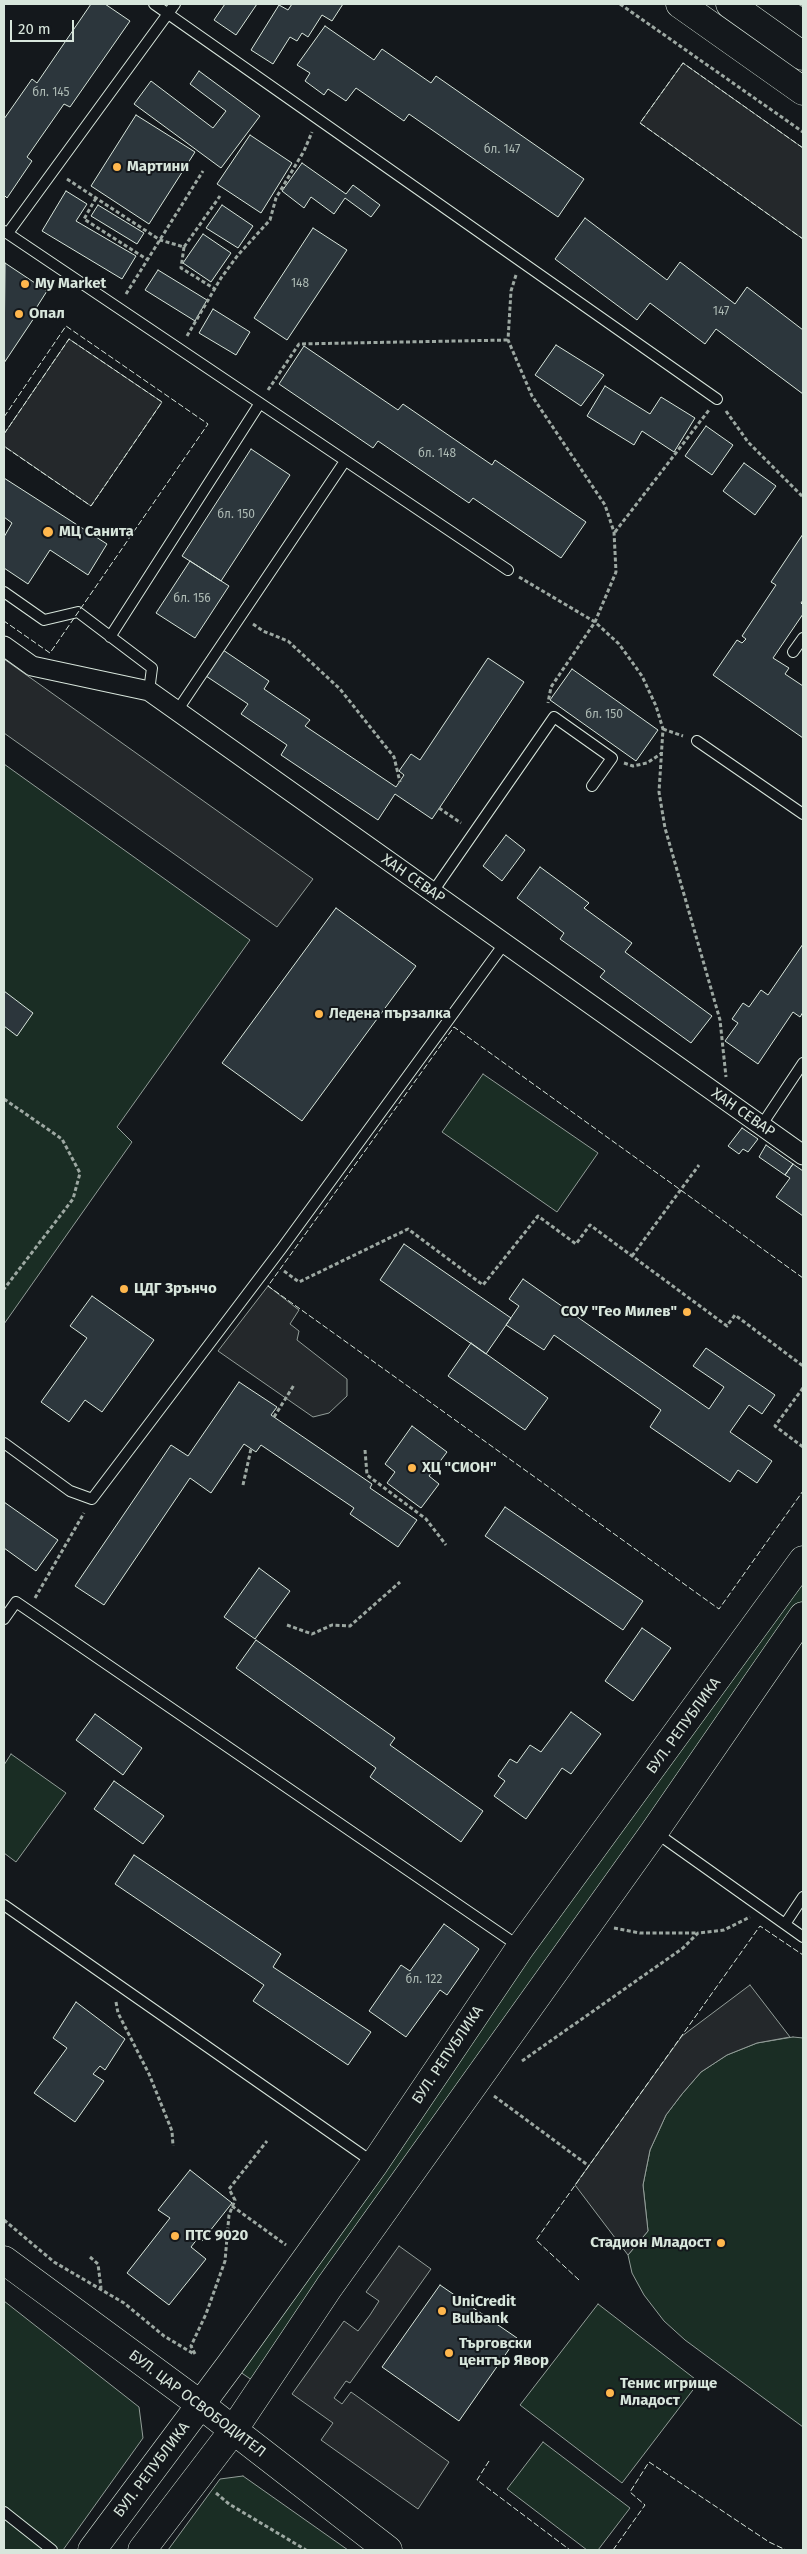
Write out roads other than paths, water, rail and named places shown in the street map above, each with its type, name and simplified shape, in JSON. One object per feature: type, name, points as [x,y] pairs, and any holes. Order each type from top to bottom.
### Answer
[{"type":"street","points":[[680,4],[803,90]]},
{"type":"street","points":[[730,4],[803,56]]},
{"type":"street","name":"ХАН СЕВАР","points":[[4,646],[32,666],[149,691],[803,1155]]},
{"type":"street","name":"БУЛ. РЕПУБЛИКА","points":[[92,2550],[201,2406],[375,2163],[520,1948],[803,1560]]},
{"type":"street","points":[[142,2550],[232,2432],[329,2287],[654,1832],[803,1616]]},
{"type":"street","name":"БУЛ. ЦАР ОСВОБОДИТЕЛ","points":[[4,2260],[201,2406],[232,2432],[388,2550]]},
{"type":"lane","points":[[154,4],[717,399]]},
{"type":"lane","points":[[175,4],[54,170],[6,232],[508,570]]},
{"type":"lane","points":[[110,637],[260,403]]},
{"type":"lane","points":[[177,710],[345,461]]},
{"type":"lane","points":[[4,592],[44,620],[78,612],[152,668],[149,691]]},
{"type":"lane","points":[[793,652],[803,638]]},
{"type":"lane","points":[[432,893],[554,717],[612,758],[592,786]]},
{"type":"lane","points":[[697,741],[803,814]]},
{"type":"lane","points":[[4,1443],[70,1491],[92,1499],[271,1262],[504,944]]},
{"type":"lane","points":[[761,1126],[803,1063]]},
{"type":"lane","points":[[4,1618],[16,1602],[29,1610],[520,1948]]},
{"type":"lane","points":[[654,1832],[803,1937]]},
{"type":"lane","points":[[785,1924],[803,1897]]},
{"type":"lane","points":[[4,1905],[375,2163]]},
{"type":"lane","points":[[4,2512],[52,2550]]},
{"type":"place","name":"Мартини","points":[[117,167]]},
{"type":"place","name":"My Market","points":[[25,284]]},
{"type":"place","name":"Опал","points":[[19,314]]},
{"type":"place","name":"МЦ Санита","points":[[48,532]]},
{"type":"place","name":"Ледена пързалка","points":[[319,1014]]},
{"type":"place","name":"ЦДГ Зрънчо","points":[[124,1289]]},
{"type":"place","name":"СОУ \"Гео Милев\"","points":[[687,1312]]},
{"type":"place","name":"ХЦ \"СИОН\"","points":[[412,1468]]},
{"type":"place","name":"ПТС 9020","points":[[175,2236]]},
{"type":"place","name":"Стадион Младост","points":[[721,2243]]},
{"type":"place","name":"UniCredit Bulbank","points":[[442,2311]]},
{"type":"place","name":"Търговски център Явор","points":[[449,2353]]},
{"type":"place","name":"Тенис игрище Младост","points":[[610,2393]]}]
